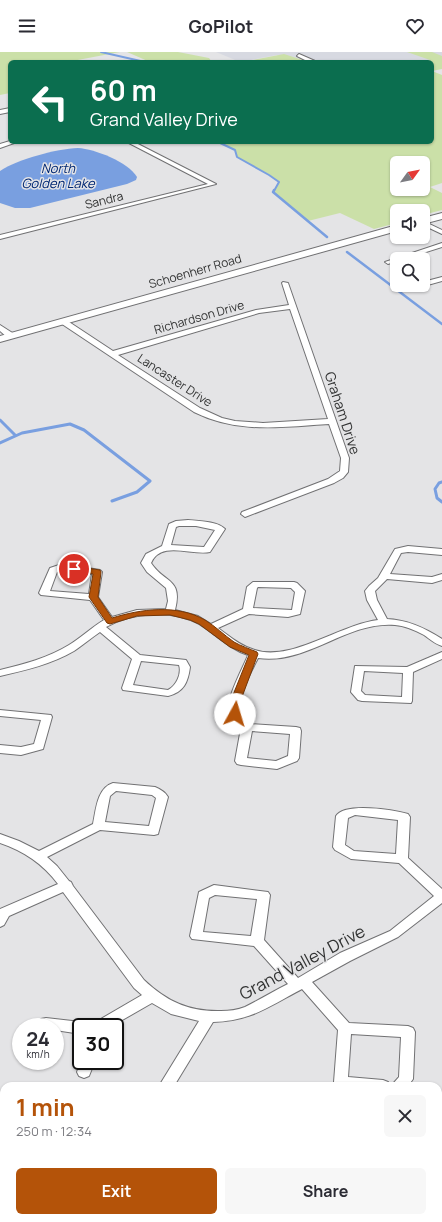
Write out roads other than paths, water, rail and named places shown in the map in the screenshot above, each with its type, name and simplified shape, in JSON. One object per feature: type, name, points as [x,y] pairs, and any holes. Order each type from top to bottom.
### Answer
[{"type":"street","points":[[306,52],[299,55],[309,60]]},
{"type":"street","name":"Sandra","points":[[0,236],[214,184],[134,144]]},
{"type":"street","points":[[430,220],[442,216]]},
{"type":"street","points":[[430,222],[442,226]]},
{"type":"street","points":[[430,224],[442,232]]},
{"type":"street","name":"Schoenherr Road","points":[[0,339],[390,230]]},
{"type":"street","points":[[388,262],[442,245]]},
{"type":"street","points":[[430,282],[442,279]]},
{"type":"street","name":"Graham Drive","points":[[245,514],[326,484],[340,476],[345,468],[345,458],[333,421],[292,307],[285,283]]},
{"type":"street","name":"Richardson Drive","points":[[112,354],[261,310],[292,307]]},
{"type":"street","name":"Lancaster Drive","points":[[63,322],[197,410],[216,420],[256,425],[333,421]]},
{"type":"street","points":[[0,327],[11,336]]},
{"type":"street","points":[[166,548],[172,526],[175,524],[182,523],[204,525],[220,529],[207,550],[166,548],[149,556],[146,563],[148,567],[171,589],[174,600],[170,612]]},
{"type":"street","points":[[384,622],[370,594],[372,588],[384,576],[398,551],[408,549],[442,552]]},
{"type":"street","points":[[93,597],[44,593],[53,570],[62,567],[97,572],[93,597],[110,621]]},
{"type":"street","points":[[384,576],[432,580],[442,578]]},
{"type":"street","points":[[210,628],[248,611],[288,614],[297,612],[300,591],[294,586],[256,584],[252,587],[248,611]]},
{"type":"street","points":[[0,673],[50,659],[67,651],[110,621],[136,614],[170,612],[193,618],[210,628],[233,645],[254,654],[277,656],[294,654],[364,624],[384,622],[414,627],[427,633],[442,643]]},
{"type":"street","points":[[100,627],[137,658],[182,662],[185,667],[182,683],[179,688],[174,692],[168,693],[127,688],[137,658]]},
{"type":"street","points":[[247,727],[241,761],[276,765],[293,758],[296,731],[247,727],[235,714],[234,705],[254,654]]},
{"type":"street","points":[[408,670],[407,701],[362,698],[356,692],[359,668],[408,670],[442,655]]},
{"type":"street","points":[[0,713],[47,717],[39,746],[22,751],[0,749]]},
{"type":"street","points":[[39,856],[98,826],[154,831],[162,797],[155,791],[113,787],[105,795],[98,826]]},
{"type":"street","points":[[402,859],[404,817],[354,811],[342,816],[339,847],[351,855],[402,859],[442,896]]},
{"type":"street","name":"Grand Valley Drive","points":[[0,838],[18,844],[39,856],[53,869],[67,885],[139,984],[152,996],[176,1010],[189,1014],[209,1017],[231,1016],[247,1012],[344,957],[394,934],[404,928],[442,896]]},
{"type":"street","points":[[1,915],[67,885]]},
{"type":"street","points":[[257,941],[264,895],[214,890],[203,895],[196,936],[257,941],[345,1028],[408,1032],[406,1079],[403,1082]]},
{"type":"street","points":[[114,1018],[152,996]]},
{"type":"street","points":[[168,1082],[209,1017]]},
{"type":"street","points":[[341,1082],[345,1028]]},
{"type":"water","name":"North Golden Lake","points":[[78,148],[93,151],[119,161],[133,171],[137,177],[136,180],[127,184],[30,208],[15,208],[0,203],[0,171],[17,162],[38,155],[59,150]]},
{"type":"waterway","points":[[101,52],[136,60]]},
{"type":"waterway","points":[[222,144],[235,150],[237,157],[279,182],[274,191]]},
{"type":"waterway","points":[[274,190],[273,192],[327,237]]},
{"type":"waterway","points":[[347,252],[442,324]]},
{"type":"waterway","points":[[0,420],[15,435]]},
{"type":"waterway","points":[[0,443],[22,433],[70,424],[84,430],[150,481],[137,492],[112,501]]},
{"type":"waterway","points":[[442,482],[439,483],[435,489],[437,498],[442,502]]}]
